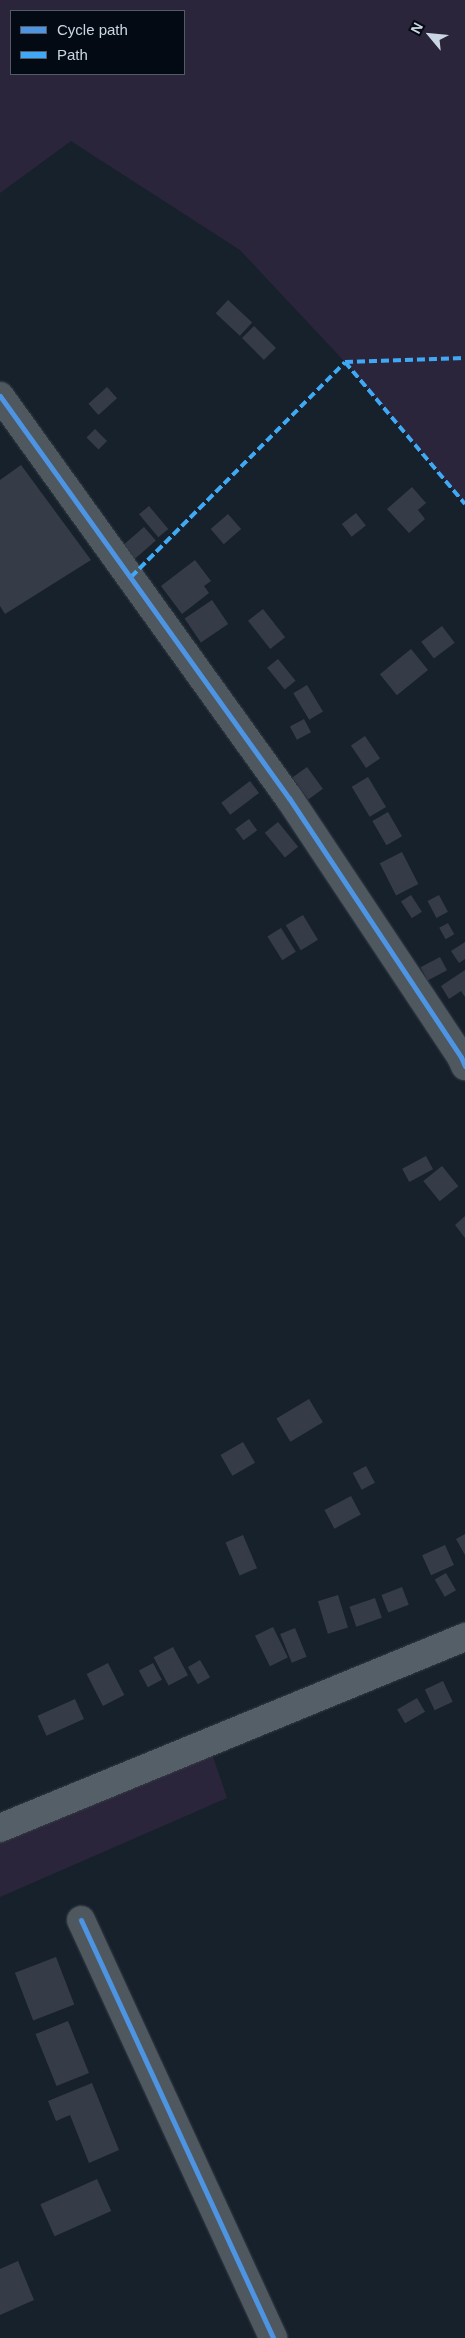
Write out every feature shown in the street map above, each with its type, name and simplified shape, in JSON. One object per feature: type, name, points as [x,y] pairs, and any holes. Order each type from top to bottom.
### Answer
[{"type":"main road","points":[[0,1828],[465,1637]]},
{"type":"street","points":[[0,396],[289,798],[461,1057],[465,1066]]},
{"type":"street","points":[[81,1920],[274,2338]]},
{"type":"shaded area","points":[[0,0],[465,0],[465,504],[345,362],[240,250],[71,141],[0,193]]},
{"type":"shaded area","points":[[208,1742],[227,1798],[0,1897],[0,1828]]},
{"type":"building","points":[[228,300],[252,323],[240,336],[216,313]]},
{"type":"building","points":[[254,326],[276,348],[264,360],[242,338]]},
{"type":"building","points":[[107,387],[117,398],[98,415],[88,404]]},
{"type":"building","points":[[95,429],[107,441],[99,450],[87,437]]},
{"type":"building","points":[[21,465],[91,560],[5,614],[0,606],[0,480]]},
{"type":"building","points":[[412,487],[426,503],[418,510],[425,519],[409,533],[387,509]]},
{"type":"building","points":[[149,506],[168,529],[158,537],[139,514]]},
{"type":"building","points":[[356,513],[366,526],[352,537],[342,524]]},
{"type":"building","points":[[228,514],[241,529],[224,544],[211,529]]},
{"type":"building","points":[[144,527],[156,541],[133,560],[121,547]]},
{"type":"building","points":[[195,560],[211,581],[204,586],[209,593],[182,614],[161,586]]},
{"type":"building","points":[[212,600],[228,624],[201,642],[185,618]]},
{"type":"building","points":[[263,609],[285,637],[270,649],[248,621]]},
{"type":"building","points":[[442,626],[455,643],[434,658],[421,642]]},
{"type":"building","points":[[411,649],[428,670],[397,695],[380,674]]},
{"type":"building","points":[[278,659],[296,681],[285,690],[267,668]]},
{"type":"building","points":[[307,685],[323,712],[309,720],[293,693]]},
{"type":"building","points":[[304,719],[311,732],[297,740],[290,727]]},
{"type":"building","points":[[365,736],[380,758],[366,768],[351,746]]},
{"type":"building","points":[[307,767],[323,789],[308,799],[292,778]]},
{"type":"building","points":[[368,777],[386,807],[370,817],[352,787]]},
{"type":"building","points":[[250,781],[259,793],[230,815],[221,803]]},
{"type":"building","points":[[388,812],[402,836],[386,845],[372,821]]},
{"type":"building","points":[[249,819],[257,830],[243,840],[235,829]]},
{"type":"building","points":[[278,822],[298,847],[285,858],[265,833]]},
{"type":"building","points":[[402,852],[418,884],[396,895],[380,863]]},
{"type":"building","points":[[411,895],[422,912],[412,918],[401,902]]},
{"type":"building","points":[[439,895],[448,912],[436,918],[428,901]]},
{"type":"building","points":[[303,915],[318,940],[301,950],[286,925]]},
{"type":"building","points":[[448,923],[454,934],[446,939],[439,928]]},
{"type":"building","points":[[281,928],[296,952],[282,960],[267,936]]},
{"type":"building","points":[[465,942],[465,959],[459,963],[451,951]]},
{"type":"building","points":[[440,957],[447,970],[428,981],[421,967]]},
{"type":"building","points":[[465,970],[465,997],[461,991],[449,999],[441,986]]},
{"type":"building","points":[[426,1156],[433,1169],[409,1182],[402,1169]]},
{"type":"building","points":[[442,1166],[458,1186],[440,1201],[423,1181]]},
{"type":"building","points":[[465,1216],[465,1238],[455,1225]]},
{"type":"building","points":[[309,1399],[323,1422],[290,1442],[276,1419]]},
{"type":"building","points":[[243,1442],[255,1463],[232,1476],[220,1455]]},
{"type":"building","points":[[366,1466],[375,1483],[362,1490],[353,1473]]},
{"type":"building","points":[[351,1496],[361,1515],[334,1529],[325,1510]]},
{"type":"building","points":[[465,1534],[465,1555],[456,1539]]},
{"type":"building","points":[[243,1535],[257,1568],[240,1576],[226,1542]]},
{"type":"building","points":[[445,1545],[454,1565],[431,1575],[422,1555]]},
{"type":"building","points":[[446,1573],[456,1590],[445,1597],[435,1580]]},
{"type":"building","points":[[402,1587],[409,1605],[388,1613],[381,1595]]},
{"type":"building","points":[[338,1595],[348,1628],[328,1634],[318,1601]]},
{"type":"building","points":[[375,1598],[382,1618],[356,1627],[349,1607]]},
{"type":"building","points":[[273,1627],[288,1658],[270,1666],[255,1636]]},
{"type":"building","points":[[295,1628],[307,1657],[292,1663],[280,1634]]},
{"type":"building","points":[[173,1647],[188,1675],[169,1686],[154,1657]]},
{"type":"building","points":[[200,1660],[210,1677],[198,1684],[188,1667]]},
{"type":"building","points":[[108,1663],[124,1695],[103,1706],[87,1674]]},
{"type":"building","points":[[153,1663],[162,1680],[148,1687],[139,1671]]},
{"type":"building","points":[[443,1681],[453,1702],[435,1710],[425,1689]]},
{"type":"building","points":[[417,1698],[425,1712],[405,1723],[397,1710]]},
{"type":"building","points":[[75,1699],[84,1719],[46,1736],[38,1716]]},
{"type":"building","points":[[56,1957],[74,2005],[33,2020],[15,1973]]},
{"type":"building","points":[[68,2021],[89,2073],[57,2086],[36,2034]]},
{"type":"building","points":[[92,2083],[119,2150],[89,2163],[70,2115],[56,2121],[48,2101]]},
{"type":"building","points":[[97,2179],[111,2211],[55,2236],[40,2204]]},
{"type":"building","points":[[18,2261],[34,2300],[0,2315],[0,2269]]},
{"type":"marked path","points":[[131,577],[345,362],[465,358]]},
{"type":"marked path","points":[[345,362],[465,504]]},
{"type":"cycle path","points":[[0,396],[289,798],[461,1057],[465,1066]]},
{"type":"cycle path","points":[[81,1920],[273,2338]]}]
